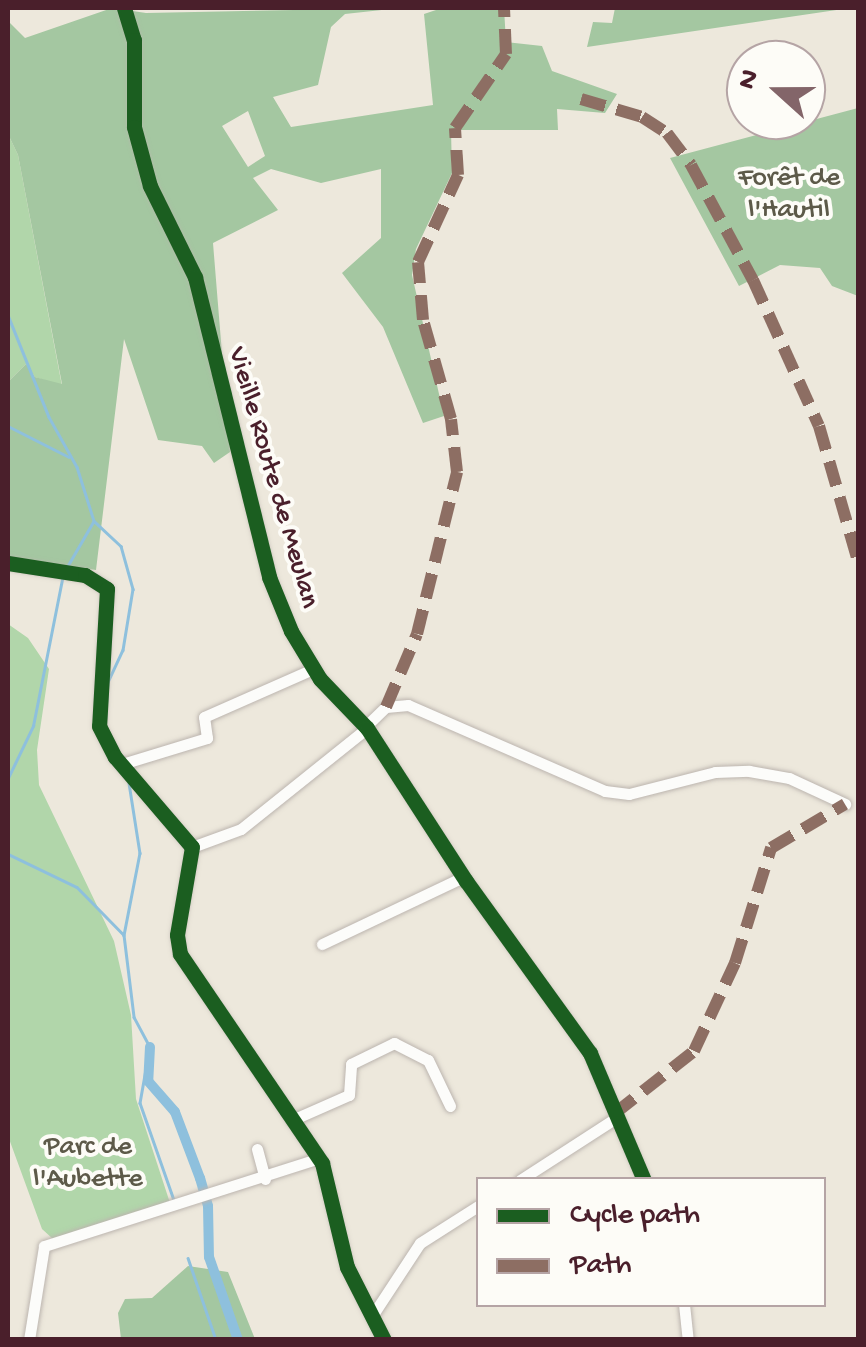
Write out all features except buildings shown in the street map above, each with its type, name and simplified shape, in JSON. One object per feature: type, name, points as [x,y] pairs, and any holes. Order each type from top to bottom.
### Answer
[{"type":"street","name":"Vieille Route de Meulan","points":[[124,8],[134,40],[134,126],[150,186],[194,278],[269,577],[313,670],[367,727],[463,877],[590,1053],[643,1177]]},
{"type":"street","points":[[8,562],[85,575],[107,589],[99,726],[122,764],[192,848],[177,935],[180,954],[316,1159],[346,1267],[372,1316],[377,1337]]},
{"type":"street","points":[[122,764],[206,738],[204,717],[313,670]]},
{"type":"street","points":[[192,848],[241,829],[367,727],[386,707],[408,705],[613,793],[749,771],[790,778],[845,804]]},
{"type":"street","points":[[322,944],[463,877]]},
{"type":"street","points":[[292,1120],[349,1095],[351,1064],[394,1043],[428,1060],[450,1106]]},
{"type":"street","points":[[524,1177],[615,1116]]},
{"type":"street","points":[[256,1149],[265,1179]]},
{"type":"street","points":[[29,1340],[44,1246],[265,1179],[316,1159]]},
{"type":"street","points":[[372,1316],[420,1244],[476,1207]]},
{"type":"street","points":[[684,1307],[688,1340]]},
{"type":"green space","points":[[112,8],[146,13],[400,8],[345,14],[331,27],[318,85],[273,97],[291,127],[433,105],[424,14],[442,8],[504,8],[506,42],[542,46],[552,71],[617,94],[605,113],[557,109],[558,130],[451,130],[452,173],[416,249],[412,275],[444,416],[423,423],[383,327],[342,273],[381,238],[381,169],[321,183],[271,169],[253,178],[278,210],[213,243],[230,452],[214,463],[202,446],[158,440],[124,339],[96,570],[8,558],[8,382],[26,364],[35,377],[62,384],[18,155],[8,134],[8,21],[25,38]],"holes":[[[248,111],[265,156],[248,167],[222,126]]]},
{"type":"green space","points":[[615,8],[850,8],[587,47],[593,22],[612,23]]},
{"type":"green space","name":"Forêt de l'Hautil","points":[[858,108],[858,296],[832,286],[820,268],[780,265],[739,286],[670,158],[738,140],[826,140],[826,117]]},
{"type":"green space","points":[[8,134],[18,155],[62,386],[35,377],[26,364],[8,382]]},
{"type":"green space","name":"Parc de l'Aubette","points":[[8,624],[28,638],[49,669],[37,750],[39,785],[114,941],[131,1015],[136,1099],[170,1203],[53,1239],[42,1229],[8,1136]]},
{"type":"green space","points":[[188,1266],[228,1272],[255,1339],[121,1339],[118,1313],[125,1299],[152,1298]]},
{"type":"waterway","points":[[8,315],[49,417],[77,467],[94,521],[121,546],[133,589],[123,650],[108,682],[105,727]]},
{"type":"waterway","points":[[8,426],[69,457]]},
{"type":"waterway","points":[[67,567],[93,522]]},
{"type":"waterway","points":[[8,778],[33,726],[63,574]]},
{"type":"waterway","points":[[129,783],[140,853],[124,935],[134,1017],[150,1047],[140,1103],[174,1200]]},
{"type":"waterway","points":[[8,854],[77,887],[123,934]]},
{"type":"waterway","points":[[150,1047],[148,1081],[175,1112],[200,1178],[208,1206],[209,1257],[238,1340]]},
{"type":"waterway","points":[[188,1258],[216,1340]]},
{"type":"marked path","points":[[386,707],[417,634],[457,472],[451,419],[423,320],[418,262],[458,175],[455,128],[506,54],[504,8]]},
{"type":"marked path","points":[[581,99],[642,117],[667,133],[691,165],[753,280],[819,426],[858,561]]},
{"type":"marked path","points":[[614,1114],[694,1051],[735,963],[771,848],[845,804]]},
{"type":"cycle path","points":[[124,8],[134,40],[134,127],[150,186],[195,277],[269,577],[291,631],[320,679],[367,728],[466,881],[590,1053],[643,1177]]},
{"type":"cycle path","points":[[8,563],[85,575],[107,589],[99,726],[115,757],[192,847],[177,935],[180,954],[322,1163],[347,1267],[384,1340]]}]
